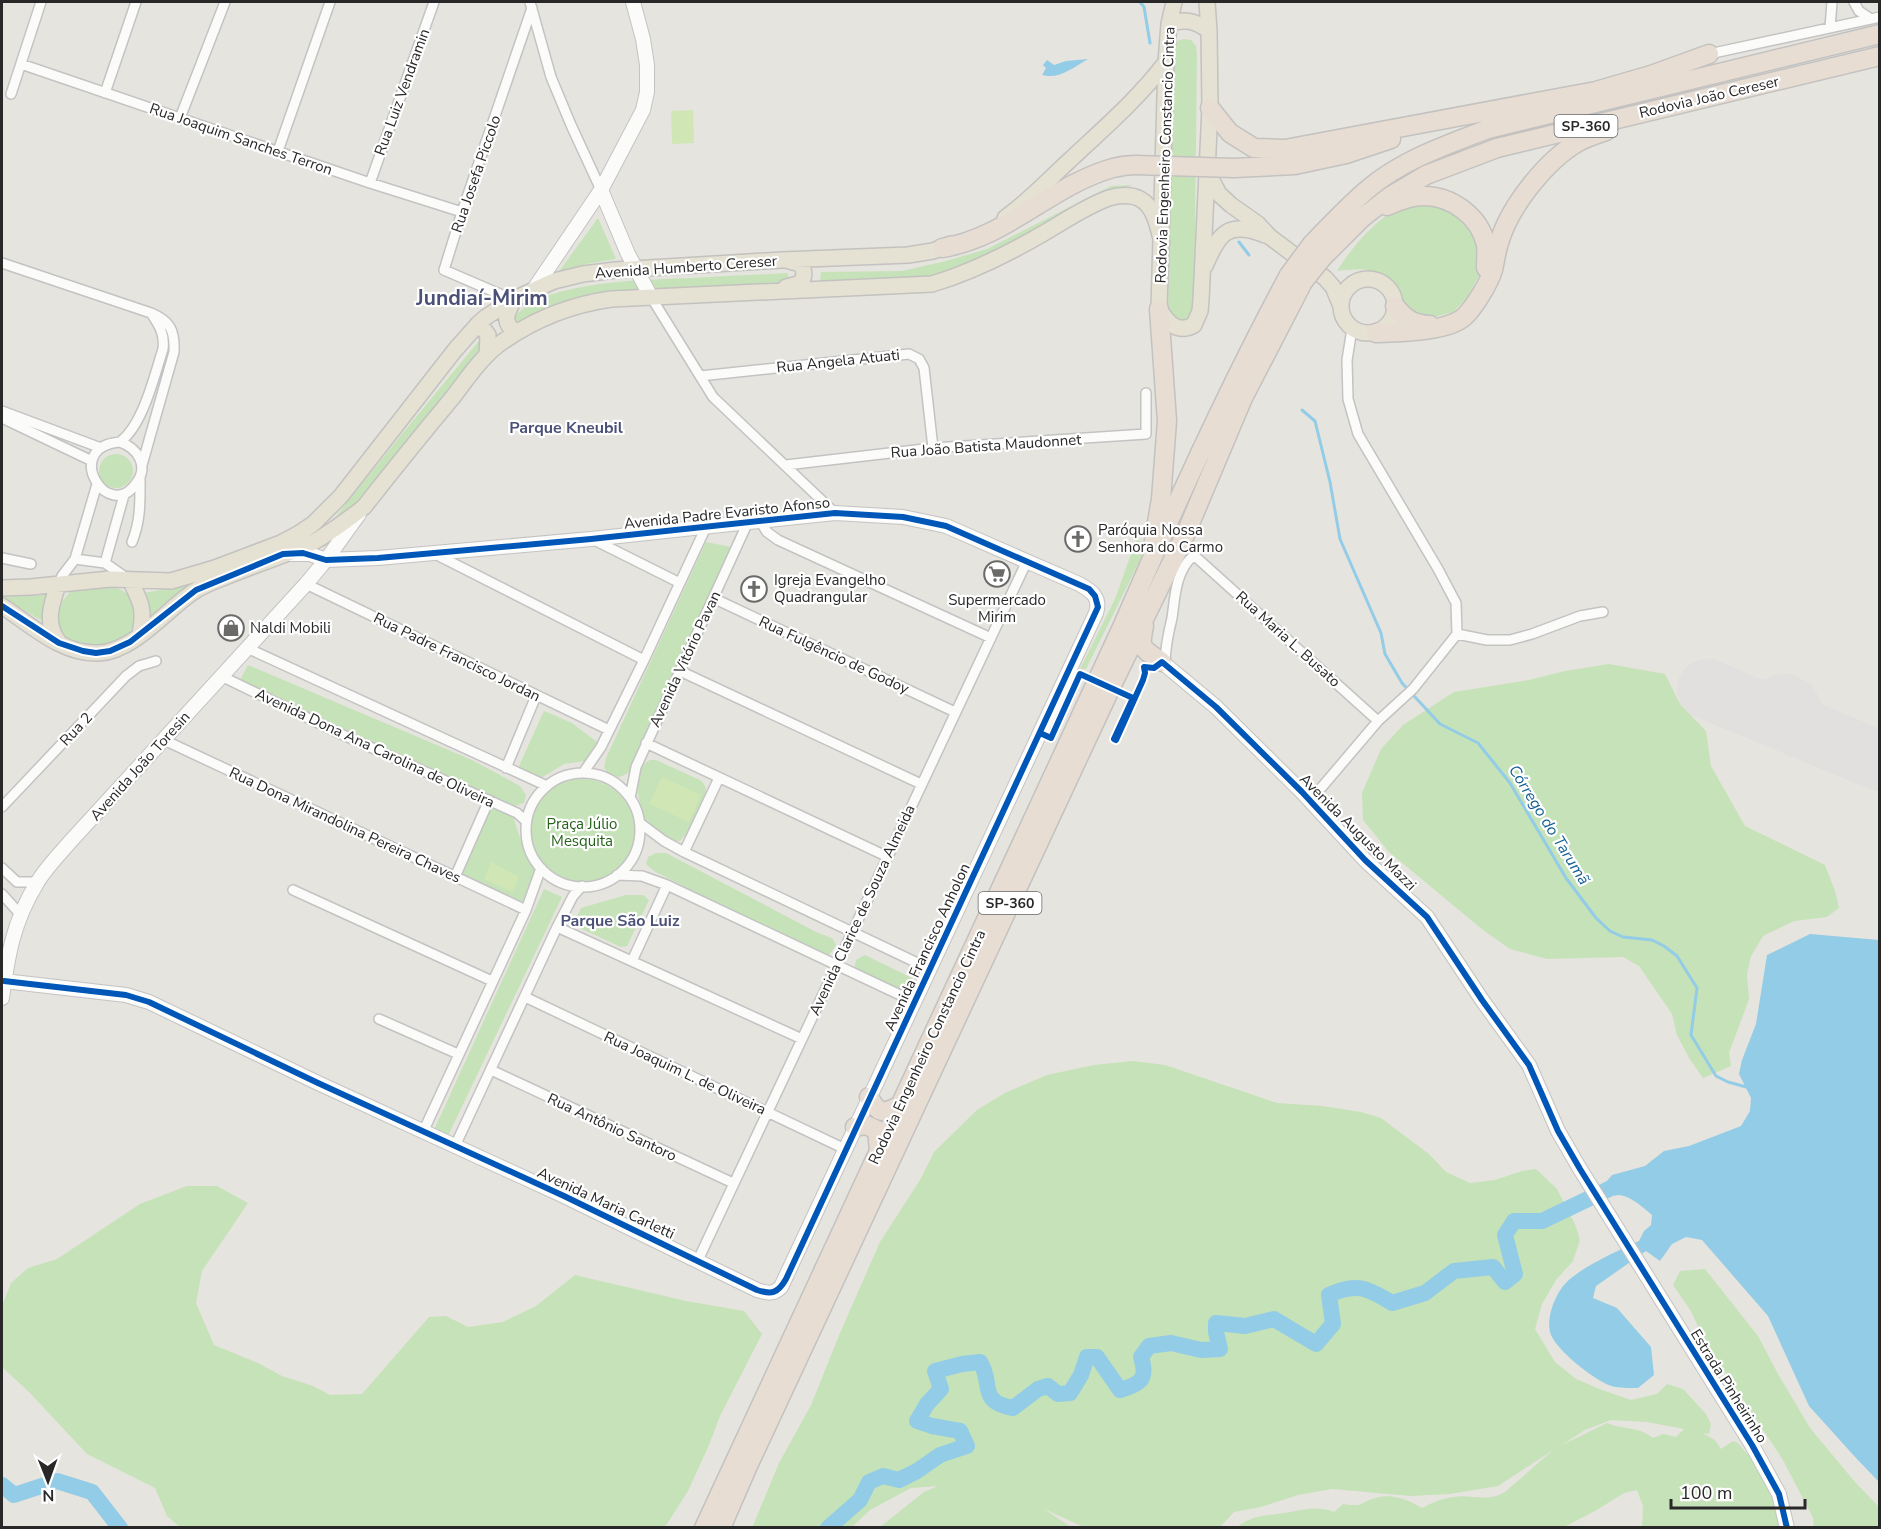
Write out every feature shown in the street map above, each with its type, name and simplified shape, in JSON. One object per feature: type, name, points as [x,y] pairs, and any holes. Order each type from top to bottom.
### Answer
[{"type":"highway","name":"Rodovia João Cereser","points":[[1630,94],[1877,23]]},
{"type":"highway","points":[[1210,108],[1230,133],[1254,148],[1285,149],[1596,91],[1651,75],[1709,54]]},
{"type":"highway","name":"Rodovia João Cereser","points":[[1317,251],[1389,197],[1426,175],[1497,148],[1880,56]]},
{"type":"highway","points":[[942,248],[969,243],[1095,174],[1115,167],[1136,165],[1234,168],[1295,165],[1346,154],[1490,110],[1630,94]]},
{"type":"highway","points":[[1317,251],[1346,208],[1369,188],[1389,174],[1431,152],[1488,129],[1630,94]]},
{"type":"highway","points":[[1376,333],[1430,330],[1464,318],[1492,273],[1499,241],[1509,220],[1519,203],[1545,171],[1564,152],[1581,141],[1647,112]]},
{"type":"highway","points":[[1362,218],[1396,201],[1423,196],[1445,199],[1461,207],[1481,231],[1485,243],[1487,282]]},
{"type":"highway","name":"SP-360","points":[[1296,278],[1317,251]]},
{"type":"highway","name":"Rodovia Engenheiro Constancio Cintra","points":[[704,1527],[1252,344],[1296,278]]},
{"type":"highway","name":"Rodovia Engenheiro Constancio Cintra","points":[[721,1527],[1113,683],[1186,533],[1296,278]]},
{"type":"highway","points":[[1395,306],[1411,322],[1440,326]]},
{"type":"highway","points":[[1149,565],[1161,499],[1167,421],[1159,309]]},
{"type":"highway","points":[[1155,597],[1141,642],[1143,649],[1163,663]]},
{"type":"highway","points":[[1113,683],[1131,665],[1144,659],[1163,663]]},
{"type":"highway","points":[[869,1097],[879,1111],[885,1112],[899,1106]]},
{"type":"highway","points":[[855,1127],[866,1125],[877,1130],[879,1150]]},
{"type":"main road","name":"Rodovia Engenheiro Constancio Cintra","points":[[1159,309],[1166,62],[1169,24],[1174,2]]},
{"type":"main road","points":[[1159,309],[1166,321],[1180,329],[1194,325],[1200,311],[1210,108],[1207,2]]},
{"type":"main road","points":[[1169,24],[1190,21],[1200,24],[1209,31]]},
{"type":"main road","name":"Avenida Humberto Cereser","points":[[2,588],[101,580],[159,582],[191,575],[281,543],[313,524],[341,496],[455,350],[479,323],[511,301],[554,281],[583,274],[637,269],[908,255],[942,248],[988,228],[1009,215],[1124,110],[1146,88],[1166,62]]},
{"type":"main road","points":[[1208,173],[1219,194],[1231,205],[1325,278],[1333,287],[1341,306],[1342,316],[1352,329],[1359,332],[1376,333],[1390,322],[1395,306],[1389,289],[1382,283],[1364,279],[1325,278]]},
{"type":"main road","name":"Avenida Humberto Cereser","points":[[2,606],[59,643],[83,651],[103,652],[121,647],[196,590],[317,540],[341,525],[363,507],[487,355],[516,333],[565,308],[611,299],[932,284],[981,268],[1091,206],[1110,197],[1119,196],[1130,195],[1139,198],[1147,205],[1154,217],[1162,243]]},
{"type":"main road","points":[[1201,276],[1211,251],[1225,232],[1235,228],[1252,230],[1270,237]]},
{"type":"main road","points":[[765,291],[790,286],[803,280],[804,268],[800,264],[782,260]]},
{"type":"main road","points":[[1341,306],[1344,292],[1349,286],[1364,279]]},
{"type":"main road","points":[[511,301],[506,320],[508,327],[516,333]]},
{"type":"main road","points":[[479,323],[488,336],[487,355]]},
{"type":"main road","points":[[130,580],[141,601],[143,614],[140,634]]},
{"type":"main road","points":[[58,585],[51,607],[50,627],[59,643]]},
{"type":"street","points":[[11,94],[41,2]]},
{"type":"street","points":[[105,93],[136,2]]},
{"type":"street","points":[[180,118],[225,2]]},
{"type":"street","points":[[278,151],[330,2]]},
{"type":"street","name":"Rua Luiz Vendramin","points":[[370,183],[434,2]]},
{"type":"street","points":[[534,289],[601,190],[642,110],[647,92],[648,65],[644,39],[633,2]]},
{"type":"street","points":[[1830,28],[1835,2]]},
{"type":"street","points":[[1854,2],[1859,11],[1877,23]]},
{"type":"street","points":[[531,5],[551,77],[625,248],[651,297],[713,397],[835,513]]},
{"type":"street","name":"Rua Josefa Piccolo","points":[[511,301],[444,270],[531,5]]},
{"type":"street","points":[[1709,54],[1830,28],[1877,23]]},
{"type":"street","name":"Rua Joaquim Sanches Terron","points":[[21,64],[462,212]]},
{"type":"street","points":[[2,262],[151,313],[166,321],[171,327],[174,335],[174,352],[142,465],[138,527],[132,542]]},
{"type":"street","points":[[120,442],[128,436],[138,421],[163,349],[161,328],[151,313]]},
{"type":"street","points":[[1310,801],[1378,721],[1410,692],[1457,634],[1456,603],[1438,568],[1358,434],[1348,399],[1347,360],[1352,329]]},
{"type":"street","name":"Rua Angela Atuati","points":[[700,376],[901,355],[915,356],[922,362],[924,368],[933,448]]},
{"type":"street","name":"Rua João Batista Maudonnet","points":[[786,465],[933,448],[1146,434],[1146,393]]},
{"type":"street","points":[[2,411],[101,448]]},
{"type":"street","points":[[2,418],[92,460]]},
{"type":"street","points":[[124,495],[107,493],[97,484],[92,472],[94,454],[110,443],[120,442],[135,450],[142,465]]},
{"type":"street","points":[[105,563],[124,495],[136,484],[140,476]]},
{"type":"street","points":[[58,585],[75,559],[97,484]]},
{"type":"street","name":"Avenida João Toresin","points":[[2,998],[8,954],[20,915],[37,882],[69,843],[306,584],[363,507]]},
{"type":"street","name":"Avenida Padre Evaristo Afonso","points":[[283,554],[303,553],[326,560],[378,558],[591,539],[835,513],[903,517],[946,526],[1089,589],[1097,601],[1096,613]]},
{"type":"street","points":[[754,522],[778,540],[991,638]]},
{"type":"street","name":"Avenida Vitório Pavan","points":[[630,798],[636,767],[646,743],[713,598],[754,522]]},
{"type":"street","points":[[584,773],[595,757],[644,660],[706,527]]},
{"type":"street","points":[[626,556],[623,544],[629,535]]},
{"type":"street","points":[[591,539],[680,583]]},
{"type":"street","points":[[433,553],[644,660]]},
{"type":"street","name":"Rua Maria L. Busato","points":[[1163,663],[1176,587],[1186,563],[1192,557],[1197,558],[1378,721]]},
{"type":"street","points":[[2,558],[31,564]]},
{"type":"street","points":[[75,559],[105,563],[130,580]]},
{"type":"street","name":"Avenida Clarice de Souza Almeida","points":[[698,1260],[1027,561]]},
{"type":"street","name":"Rua Padre Francisco Jordan","points":[[306,584],[609,730]]},
{"type":"street","name":"Rua Fulgêncio de Godoy","points":[[713,598],[955,712]]},
{"type":"street","points":[[1457,634],[1487,640],[1510,640],[1580,616],[1603,612]]},
{"type":"street","name":"Avenida Francisco Anholon","points":[[777,1291],[786,1279],[1096,613]]},
{"type":"street","points":[[247,648],[547,786]]},
{"type":"street","name":"Rua 2","points":[[2,807],[126,676],[140,666],[156,661]]},
{"type":"street","name":"Avenida Augusto Mazzi","points":[[1163,663],[1216,707],[1365,860],[1427,916],[1482,1000],[1529,1065],[1558,1131],[1638,1262]]},
{"type":"street","points":[[680,671],[921,784]]},
{"type":"street","name":"Avenida Dona Ana Carolina de Oliveira","points":[[221,676],[331,729],[517,813],[526,821]]},
{"type":"street","points":[[506,768],[537,696]]},
{"type":"street","name":"Rua Dona Mirandolina Pereira Chaves","points":[[164,740],[526,910]]},
{"type":"street","points":[[646,743],[888,857]]},
{"type":"street","points":[[584,773],[609,779],[621,787],[635,806],[640,824],[640,835],[633,857],[617,875],[600,884],[582,886],[559,881],[541,868],[531,854],[526,838],[526,821],[537,795],[547,786],[564,776],[584,773]]},
{"type":"street","points":[[684,852],[719,778]]},
{"type":"street","points":[[455,877],[489,800]]},
{"type":"street","points":[[640,824],[684,852],[930,969]]},
{"type":"street","points":[[423,1132],[526,910],[541,868]]},
{"type":"street","points":[[2,872],[18,882],[37,882]]},
{"type":"street","points":[[617,875],[642,876],[667,885],[915,1002]]},
{"type":"street","points":[[632,961],[667,885]]},
{"type":"street","points":[[454,1146],[557,927],[573,896],[582,886]]},
{"type":"street","points":[[292,890],[492,981]]},
{"type":"street","points":[[2,894],[20,915]]},
{"type":"street","points":[[557,927],[802,1039]]},
{"type":"street","name":"Avenida Maria Carletti","points":[[4,981],[126,995],[149,1002],[318,1083],[564,1196],[757,1290],[769,1294],[777,1291]]},
{"type":"street","name":"Rua Joaquim L. de Oliveira","points":[[525,997],[845,1149]]},
{"type":"street","points":[[378,1019],[458,1054]]},
{"type":"street","name":"Rua Antônio Santoro","points":[[491,1070],[733,1183]]},
{"type":"street","name":"Estrada Pinheirinho","points":[[1638,1262],[1752,1445],[1779,1494],[1787,1527]]},
{"type":"green space","points":[[1191,40],[1196,46],[1197,55],[1194,309],[1189,320],[1175,321],[1168,312],[1173,49],[1177,41]]},
{"type":"green space","points":[[693,110],[694,143],[672,144],[671,111]]},
{"type":"green space","points":[[1132,185],[1097,198],[999,252],[934,278],[826,285],[820,281],[821,272],[902,271],[987,249],[1111,186]]},
{"type":"green space","points":[[1417,202],[1452,209],[1467,222],[1475,237],[1482,270],[1467,298],[1453,312],[1435,317],[1420,318],[1407,312],[1396,288],[1389,280],[1374,271],[1337,271],[1354,247],[1375,225],[1393,211]]},
{"type":"green space","points":[[598,218],[616,259],[586,264],[557,274]]},
{"type":"green space","points":[[788,273],[789,282],[647,289],[519,325],[513,320],[526,307],[545,297],[595,285]]},
{"type":"green space","points":[[478,342],[484,342],[485,347],[352,509],[325,530],[402,434]]},
{"type":"green space","points":[[116,454],[128,459],[133,471],[128,483],[116,488],[104,483],[99,471],[104,459]]},
{"type":"green space","points":[[1136,540],[1149,542],[1086,669],[1080,669],[1115,599]]},
{"type":"green space","points":[[706,542],[731,547],[628,773],[620,777],[611,776],[604,768],[606,758]]},
{"type":"green space","points":[[199,579],[149,620],[149,607],[144,593],[171,588]]},
{"type":"green space","points":[[110,586],[120,589],[132,599],[135,613],[129,637],[99,647],[73,644],[56,626],[60,604],[70,592],[77,589]]},
{"type":"green space","points":[[48,595],[43,607],[44,622],[2,597]]},
{"type":"green space","points":[[1609,664],[1665,674],[1680,704],[1706,731],[1711,766],[1745,826],[1825,865],[1839,908],[1827,917],[1794,921],[1763,936],[1751,956],[1747,974],[1749,999],[1729,1053],[1731,1066],[1703,1078],[1677,1035],[1672,1014],[1639,966],[1623,957],[1547,959],[1510,949],[1483,930],[1389,852],[1363,820],[1362,793],[1381,749],[1403,725],[1454,692]]},
{"type":"green space","points":[[248,665],[472,760],[520,786],[526,795],[524,803],[512,807],[240,680]]},
{"type":"green space","name":"Praça Júlio Mesquita","points":[[544,711],[572,723],[597,742],[585,761],[564,764],[541,778],[518,768]]},
{"type":"green space","name":"Praça Júlio Mesquita","points":[[650,760],[656,760],[700,780],[706,787],[705,797],[680,841],[673,841],[647,827],[639,801],[637,781],[643,766]]},
{"type":"green space","points":[[662,777],[701,795],[689,822],[649,804]]},
{"type":"green space","name":"Praça Júlio Mesquita","points":[[582,779],[602,783],[619,795],[631,812],[635,832],[631,852],[619,869],[602,881],[582,885],[562,881],[545,869],[533,852],[529,832],[533,812],[545,795],[562,783]]},
{"type":"green space","name":"Praça Júlio Mesquita","points":[[491,805],[513,815],[522,842],[536,867],[523,902],[459,874]]},
{"type":"green space","points":[[656,853],[666,853],[816,932],[832,938],[836,945],[826,959],[654,871],[646,864],[648,857]]},
{"type":"green space","points":[[491,862],[519,877],[512,892],[484,879]]},
{"type":"green space","points":[[544,889],[562,897],[447,1138],[434,1130]]},
{"type":"green space","points":[[626,895],[643,895],[649,900],[627,946],[621,947],[573,925],[581,908]]},
{"type":"green space","points":[[865,955],[912,978],[904,994],[854,970],[856,960]]},
{"type":"green space","points":[[1133,1061],[1165,1065],[1277,1103],[1322,1106],[1361,1112],[1381,1118],[1429,1154],[1446,1172],[1470,1183],[1495,1180],[1536,1169],[1557,1189],[1575,1224],[1580,1240],[1573,1261],[1556,1280],[1542,1304],[1535,1329],[1555,1362],[1576,1379],[1631,1400],[1657,1394],[1667,1384],[1683,1389],[1706,1414],[1711,1424],[1709,1434],[1702,1433],[1715,1440],[1721,1449],[1733,1441],[1738,1443],[1747,1454],[1752,1454],[1790,1527],[1642,1527],[1643,1506],[1637,1490],[1624,1493],[1564,1527],[1237,1527],[1261,1516],[1312,1509],[1334,1512],[1343,1504],[1358,1505],[1375,1498],[1388,1496],[1400,1498],[1422,1508],[1438,1501],[1461,1496],[1492,1497],[1505,1492],[1553,1450],[1498,1486],[1450,1494],[1411,1496],[1332,1489],[1298,1495],[1261,1507],[1234,1512],[1220,1527],[1084,1527],[1044,1509],[1071,1527],[880,1527],[924,1492],[938,1486],[911,1488],[870,1510],[852,1527],[752,1528],[779,1463],[811,1405],[880,1242],[920,1180],[934,1152],[977,1110],[1005,1093],[1047,1075],[1094,1065]],"holes":[[[1611,1420],[1647,1422],[1684,1429],[1676,1437],[1663,1434],[1653,1438],[1636,1430],[1607,1423],[1562,1445],[1585,1430]]]},
{"type":"green space","points":[[187,1186],[217,1186],[248,1203],[202,1271],[196,1303],[214,1345],[330,1395],[362,1394],[429,1317],[446,1316],[468,1327],[503,1322],[536,1306],[575,1275],[686,1301],[744,1311],[762,1334],[720,1416],[688,1491],[665,1527],[180,1527],[167,1516],[155,1488],[87,1454],[29,1392],[2,1367],[2,1306],[11,1283],[28,1268],[57,1259],[140,1204]]},
{"type":"green space","points":[[1705,1269],[1758,1336],[1810,1428],[1879,1507],[1879,1527],[1814,1527],[1813,1518],[1783,1460],[1704,1340],[1691,1311],[1673,1285],[1680,1271]]},
{"type":"water","points":[[1088,59],[1060,74],[1042,75],[1046,68],[1043,65],[1047,60],[1054,65],[1066,61]]},
{"type":"water","points":[[1810,934],[1879,940],[1879,1482],[1809,1406],[1768,1316],[1702,1240],[1686,1237],[1672,1244],[1660,1261],[1646,1251],[1596,1286],[1593,1298],[1617,1308],[1651,1347],[1654,1375],[1638,1388],[1615,1387],[1598,1380],[1559,1347],[1549,1327],[1553,1304],[1567,1282],[1597,1262],[1639,1241],[1644,1231],[1651,1225],[1652,1215],[1638,1204],[1629,1198],[1612,1195],[1607,1181],[1612,1175],[1645,1166],[1664,1151],[1689,1146],[1741,1126],[1750,1111],[1751,1098],[1739,1074],[1756,1024],[1767,955]]},
{"type":"waterway","name":"Córrego do Tarumã","points":[[1140,2],[1144,7],[1150,43]]},
{"type":"waterway","name":"Córrego do Tarumã","points":[[1239,242],[1249,255]]},
{"type":"waterway","name":"Córrego do Tarumã","points":[[1302,410],[1315,421],[1330,482],[1340,539],[1381,633],[1385,654],[1402,683],[1440,724],[1478,743],[1510,783],[1566,878],[1596,918],[1610,931],[1623,937],[1652,940],[1677,956],[1697,988],[1691,1035],[1716,1076],[1750,1088]]},
{"type":"waterway","points":[[828,1528],[860,1500],[869,1482],[883,1476],[899,1480],[940,1455],[967,1446],[960,1431],[917,1421],[927,1404],[941,1389],[935,1371],[980,1362],[990,1396],[1002,1405],[1013,1408],[1038,1389],[1048,1386],[1058,1394],[1070,1393],[1081,1375],[1087,1357],[1097,1357],[1120,1390],[1141,1380],[1144,1371],[1141,1357],[1149,1346],[1171,1343],[1201,1350],[1220,1349],[1216,1323],[1245,1326],[1274,1319],[1316,1344],[1333,1324],[1329,1295],[1347,1289],[1362,1289],[1369,1290],[1392,1303],[1425,1293],[1454,1271],[1493,1267],[1505,1282],[1515,1274],[1505,1235],[1514,1221],[1542,1221],[1611,1188],[1632,1185]]},
{"type":"waterway","points":[[2,1485],[14,1495],[57,1481],[92,1492],[120,1528]]},
{"type":"taxiway","points":[[1734,700],[1786,685],[1803,693],[1827,739]]},
{"type":"runway","points":[[1707,689],[1880,761]]},
{"type":"cycle path","points":[[2,606],[59,643],[96,653],[110,651],[130,642],[196,590],[283,554],[303,553],[326,560],[378,558],[591,539],[835,513],[903,517],[946,526],[1089,589],[1095,596],[1098,607],[786,1279],[774,1292],[757,1290],[564,1196],[318,1083],[149,1002],[126,995],[4,981]]},
{"type":"cycle path","points":[[1040,733],[1051,738],[1080,674],[1133,698],[1114,739],[1116,740],[1143,680],[1144,667],[1154,668],[1162,662],[1216,707],[1302,792],[1365,860],[1427,917],[1482,1000],[1529,1065],[1558,1131],[1580,1169],[1752,1445],[1779,1494],[1787,1528]]},
{"type":"place","name":"Paróquia Nossa Senhora do Carmo","points":[[1078,539]]},
{"type":"place","name":"Supermercado Mirim","points":[[997,574]]},
{"type":"place","name":"Igreja Evangelho Quadrangular","points":[[754,589]]},
{"type":"place","name":"Naldi Mobili","points":[[231,628]]},
{"type":"district","name":"Jundiaí-Mirim","points":[[482,298]]},
{"type":"district","name":"Parque Kneubil","points":[[566,428]]},
{"type":"district","name":"Parque São Luiz","points":[[620,921]]}]
